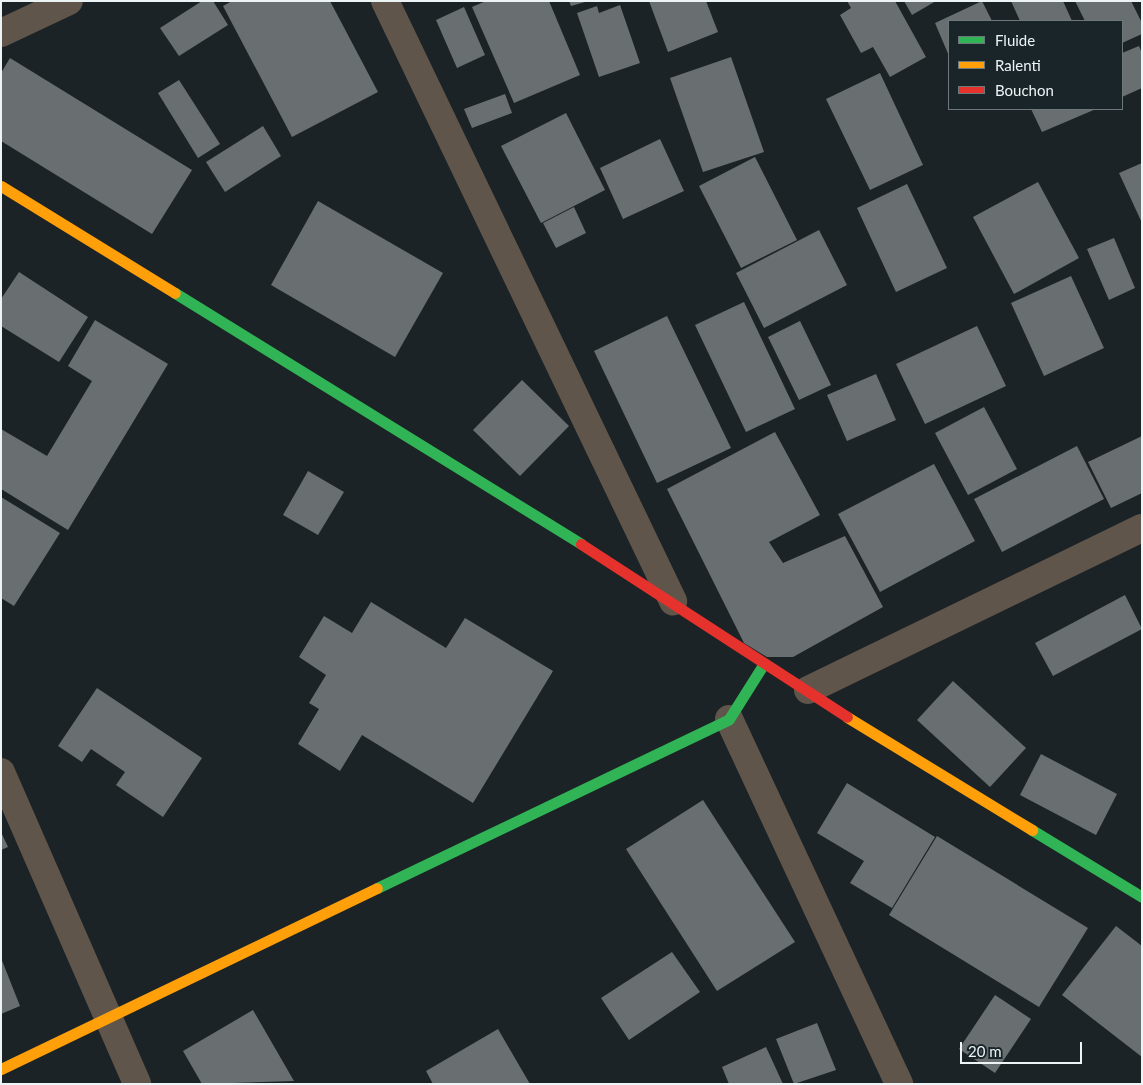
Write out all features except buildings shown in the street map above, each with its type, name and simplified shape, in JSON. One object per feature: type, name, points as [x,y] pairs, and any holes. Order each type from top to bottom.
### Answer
[{"type":"main road","points":[[1,186],[673,601],[763,665],[808,690],[1142,897]]},
{"type":"main road","points":[[1,1069],[729,719],[763,665]]},
{"type":"street","points":[[1,34],[69,1]]},
{"type":"street","points":[[385,1],[673,601]]},
{"type":"street","points":[[808,690],[1142,528]]},
{"type":"street","points":[[729,719],[899,1084]]},
{"type":"street","points":[[1,772],[137,1084]]},
{"type":"traffic: fast","points":[[175,293],[581,544]]},
{"type":"traffic: fast","points":[[377,888],[729,719],[763,665]]},
{"type":"traffic: fast","points":[[1032,830],[1142,897]]},
{"type":"traffic: slow","points":[[1,186],[175,293]]},
{"type":"traffic: slow","points":[[847,717],[1032,830]]},
{"type":"traffic: slow","points":[[1,1069],[377,888]]},
{"type":"traffic: jam","points":[[581,544],[847,717]]}]
